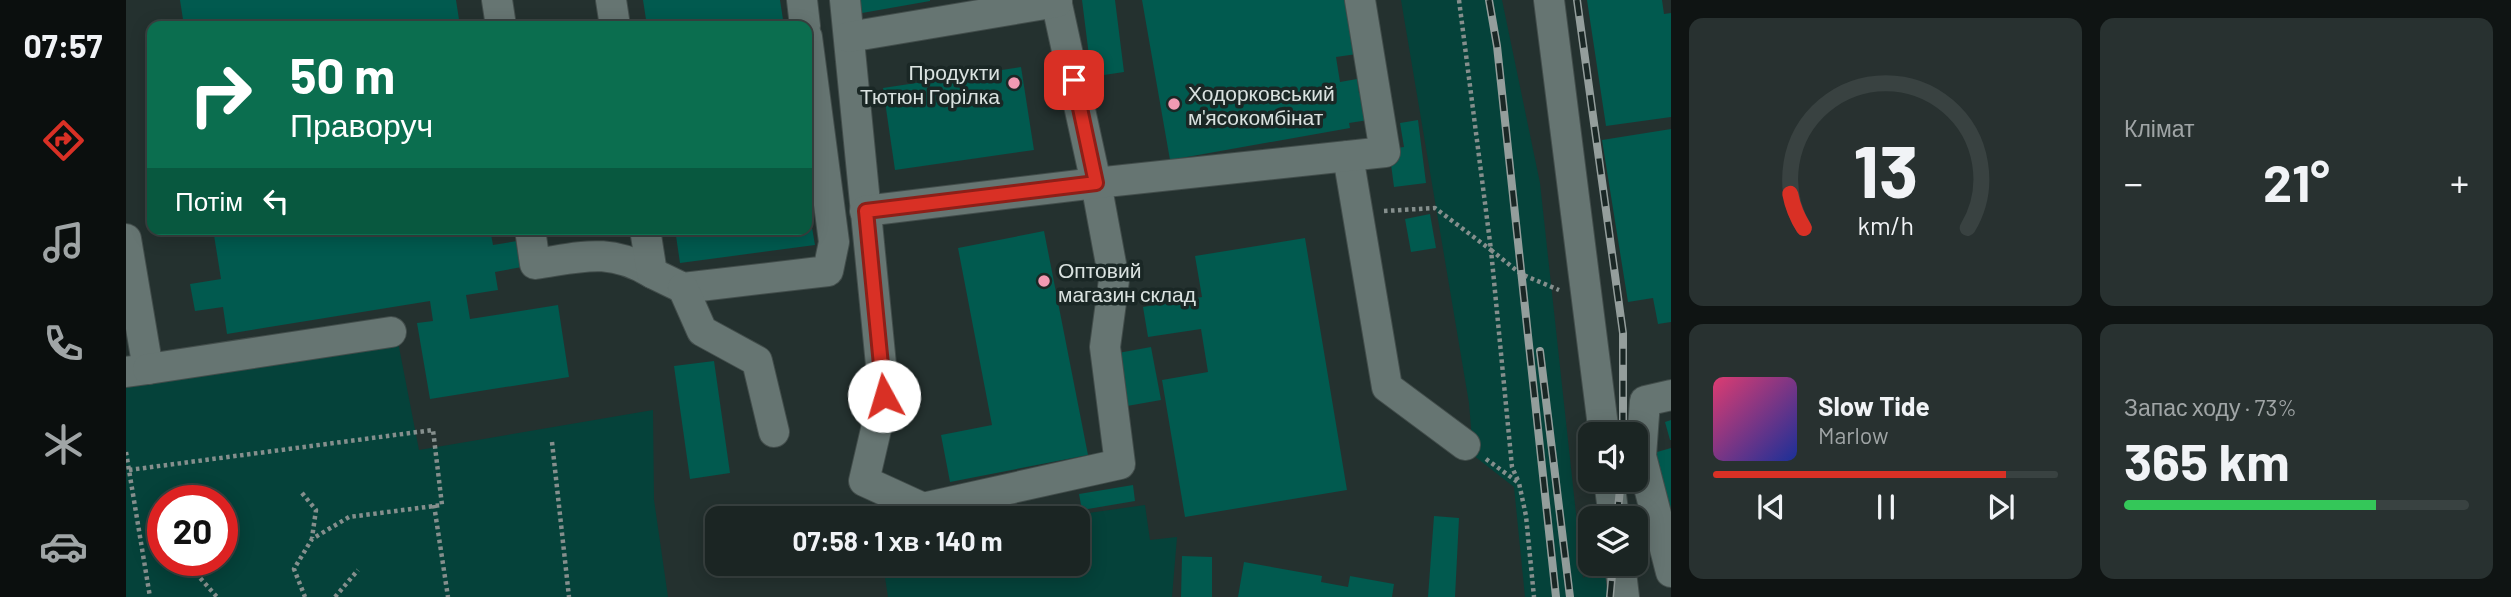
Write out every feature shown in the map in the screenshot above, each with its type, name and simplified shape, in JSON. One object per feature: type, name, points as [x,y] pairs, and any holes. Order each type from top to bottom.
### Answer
[{"type":"lane","points":[[497,0],[500,21]]},
{"type":"lane","points":[[611,0],[614,21]]},
{"type":"lane","points":[[802,0],[804,21]]},
{"type":"lane","points":[[845,0],[884,396],[864,481],[923,508],[1120,464],[1105,347],[1114,280],[1096,183],[1056,1],[849,37]]},
{"type":"lane","points":[[866,211],[1385,152],[1360,0]]},
{"type":"lane","points":[[1549,0],[1602,422]]},
{"type":"lane","points":[[531,235],[535,264],[593,255],[631,260],[683,288],[828,271],[834,242],[812,75]]},
{"type":"lane","points":[[1348,156],[1387,387],[1465,444]]},
{"type":"lane","points":[[646,235],[652,273]]},
{"type":"lane","points":[[126,239],[137,370],[391,332]]},
{"type":"lane","points":[[683,288],[702,331],[757,361],[774,432]]},
{"type":"lane","points":[[1671,395],[1645,401],[1641,456],[1671,572]]},
{"type":"lane","points":[[1621,576],[1624,597]]},
{"type":"path","points":[[1459,0],[1491,250],[1512,467],[1519,482],[1526,516],[1534,597]]},
{"type":"path","points":[[1358,213],[1435,208],[1521,274],[1587,302]]},
{"type":"path","points":[[129,470],[433,429],[442,505],[349,517],[312,539]]},
{"type":"path","points":[[552,442],[569,597]]},
{"type":"path","points":[[1465,444],[1519,482]]},
{"type":"path","points":[[126,453],[150,597]]},
{"type":"path","points":[[302,493],[316,510],[312,539],[294,569],[305,597]]},
{"type":"path","points":[[434,505],[448,597]]},
{"type":"path","points":[[335,597],[358,570]]},
{"type":"path","points":[[198,576],[217,597]]},
{"type":"green space","points":[[1401,0],[1502,0],[1540,183],[1578,532],[1578,576],[1610,576],[1614,597],[1525,597],[1514,487],[1464,448],[1472,440],[1469,403]]},
{"type":"green space","points":[[398,342],[419,450],[653,410],[654,500],[668,597],[126,597],[126,383]]},
{"type":"green space","points":[[1145,505],[1150,540],[1177,537],[1172,597],[888,597],[885,576],[1090,576],[1090,513]]},
{"type":"building","points":[[180,0],[456,0],[459,21],[183,21]]},
{"type":"building","points":[[643,0],[780,0],[783,21],[646,21]]},
{"type":"building","points":[[860,0],[930,0],[930,1],[862,13]]},
{"type":"building","points":[[1082,0],[1115,0],[1124,72],[1104,75],[1103,63],[1090,64]]},
{"type":"building","points":[[1142,0],[1348,0],[1357,54],[1336,57],[1340,82],[1357,79],[1359,93],[1370,92],[1375,119],[1349,123],[1350,128],[1170,160]]},
{"type":"building","points":[[1587,0],[1662,0],[1664,14],[1671,13],[1671,117],[1606,126]]},
{"type":"building","points":[[1021,67],[1034,150],[895,170],[883,88]]},
{"type":"building","points":[[1418,120],[1426,183],[1394,187],[1389,149],[1404,147],[1400,123]]},
{"type":"building","points":[[1671,129],[1671,322],[1658,324],[1653,298],[1628,302],[1602,140]]},
{"type":"building","points":[[1430,214],[1436,248],[1411,252],[1405,219]]},
{"type":"building","points":[[812,228],[815,245],[680,263],[676,235],[812,235]]},
{"type":"building","points":[[1044,231],[1088,455],[950,482],[941,435],[992,425],[958,248]]},
{"type":"building","points":[[214,235],[491,235],[493,245],[517,241],[522,267],[495,272],[498,290],[466,295],[470,319],[558,305],[569,377],[430,399],[417,323],[433,321],[430,301],[227,334],[223,307],[195,311],[190,284],[221,279]]},
{"type":"building","points":[[1305,238],[1347,490],[1185,517],[1162,380],[1208,372],[1201,329],[1148,337],[1143,307],[1202,297],[1195,256]]},
{"type":"building","points":[[1151,347],[1161,400],[1127,406],[1118,353]]},
{"type":"building","points":[[714,361],[730,473],[690,479],[674,366]]},
{"type":"building","points":[[1671,420],[1671,440],[1670,440],[1665,422]]},
{"type":"building","points":[[1671,448],[1671,521],[1650,454]]},
{"type":"building","points":[[1133,485],[1135,501],[1090,509],[1090,506],[1081,506],[1079,494]]},
{"type":"building","points":[[1434,516],[1459,518],[1455,597],[1428,597]]},
{"type":"building","points":[[1182,556],[1212,557],[1212,597],[1181,597]]},
{"type":"building","points":[[1244,562],[1322,576],[1321,582],[1348,587],[1350,576],[1394,584],[1392,597],[1238,597]]},
{"type":"railway","points":[[1489,0],[1497,46],[1556,597]]},
{"type":"railway","points":[[1577,0],[1623,333],[1623,422]]},
{"type":"railway","points":[[1540,351],[1570,597]]},
{"type":"railway","points":[[1618,506],[1620,492]]},
{"type":"railway","points":[[1610,597],[1612,576]]},
{"type":"place","name":"Продукти Тютюн Горілка","points":[[1014,83]]},
{"type":"place","name":"Ходорковський м'ясокомбінат","points":[[1174,104]]},
{"type":"place","name":"Оптовий магазин склад","points":[[1044,281]]},
{"type":"route","points":[[884,396],[866,211],[1096,183],[1074,80]]}]
